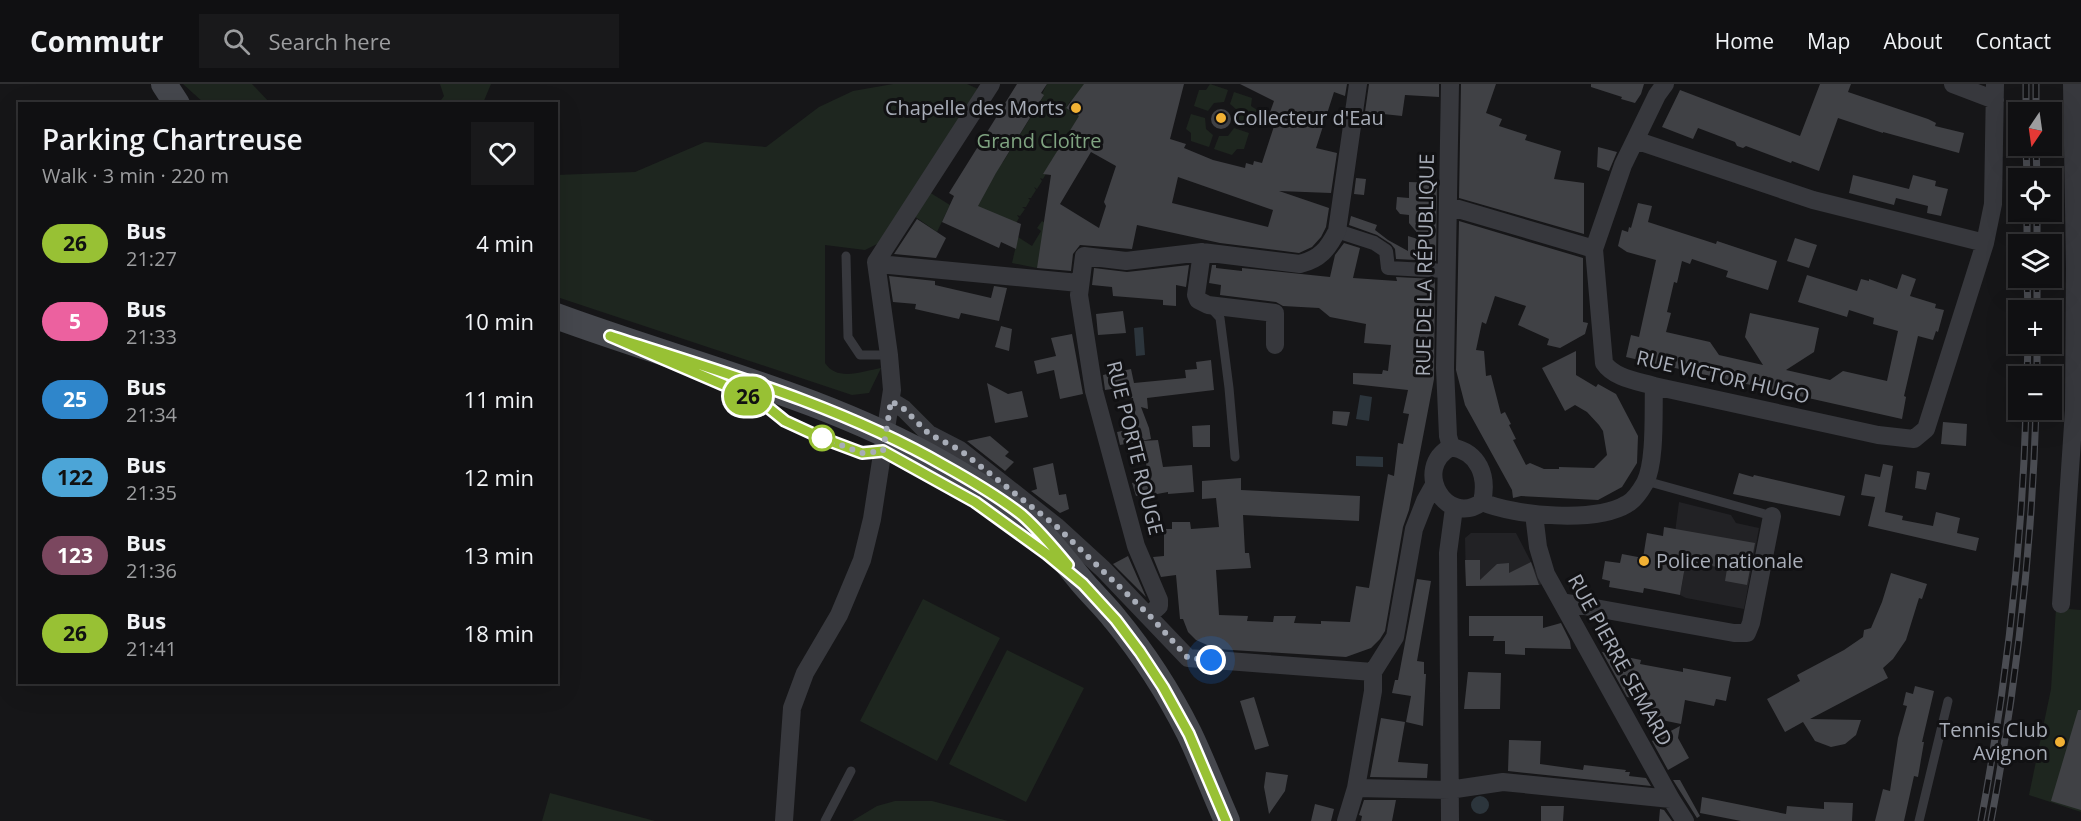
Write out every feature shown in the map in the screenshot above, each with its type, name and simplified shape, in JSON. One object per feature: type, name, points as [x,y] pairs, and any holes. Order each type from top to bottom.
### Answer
[{"type":"main road","points":[[164,84],[176,102]]},
{"type":"main road","points":[[558,317],[765,386],[981,486],[1022,516],[1053,547],[1116,620],[1163,687],[1189,734],[1227,821]]},
{"type":"main road","points":[[610,336],[759,400],[852,436],[884,442]]},
{"type":"main road","points":[[1211,786],[1219,821]]},
{"type":"street","points":[[784,821],[792,708],[805,674],[839,615],[862,560],[872,519],[891,401],[889,355],[876,262],[991,84]]},
{"type":"street","points":[[889,265],[1079,283],[1084,256],[1126,261],[1202,252],[1300,264],[1312,261],[1330,245],[1337,231],[1358,84]]},
{"type":"street","name":"RUE DE LA RÉPUBLIQUE","points":[[1450,84],[1445,368],[1448,436],[1451,447]]},
{"type":"street","name":"RUE VICTOR HUGO","points":[[1665,84],[1657,95],[1623,165],[1594,249],[1604,363],[1608,369],[1622,376],[1654,386],[1878,435],[1914,440],[1926,429],[1984,243]]},
{"type":"street","points":[[1635,140],[1813,200],[1984,243],[1993,204],[1995,92],[1953,84]]},
{"type":"street","points":[[2061,604],[2074,410],[2075,267],[2072,84]]},
{"type":"street","points":[[1448,206],[1594,249]]},
{"type":"street","points":[[1337,231],[1374,243],[1386,251],[1388,268],[1446,270]]},
{"type":"street","points":[[1202,252],[1196,295],[1202,304],[1275,313],[1275,345]]},
{"type":"street","name":"RUE PORTE ROUGE","points":[[1079,283],[1094,391],[1136,546],[1159,600],[1158,606],[1149,615]]},
{"type":"street","points":[[1482,502],[1498,509],[1534,514],[1597,514],[1628,504],[1646,481],[1652,451],[1654,386]]},
{"type":"street","points":[[891,401],[904,409],[929,434],[960,450],[1056,526],[1149,615],[1188,658],[1373,672]]},
{"type":"street","points":[[1451,447],[1464,450],[1473,456],[1479,466],[1484,482],[1482,502],[1474,508],[1465,510],[1454,508],[1447,503],[1434,484],[1432,474],[1436,461],[1441,452],[1451,447]]},
{"type":"street","points":[[1346,821],[1356,788],[1373,691],[1373,672],[1395,638],[1414,529],[1434,484]]},
{"type":"street","points":[[1450,821],[1448,553],[1454,508]]},
{"type":"street","name":"RUE PIERRE SEMARD","points":[[1534,514],[1541,561],[1546,574],[1685,821]]},
{"type":"street","points":[[1562,602],[1734,633],[1747,633],[1752,623],[1772,516]]},
{"type":"street","points":[[1356,788],[1449,789],[1503,782],[1671,799]]},
{"type":"lane","points":[[846,256],[848,337],[860,355],[889,355]]},
{"type":"lane","points":[[1208,305],[1220,318],[1235,457]]},
{"type":"lane","points":[[1646,481],[1772,516]]},
{"type":"lane","points":[[1919,821],[1948,701]]},
{"type":"lane","points":[[825,821],[851,771]]},
{"type":"shaded area","points":[[1143,327],[1145,355],[1136,356],[1134,328]]},
{"type":"shaded area","points":[[1360,395],[1372,397],[1369,421],[1356,419]]},
{"type":"shaded area","points":[[1356,456],[1383,457],[1383,467],[1356,466]]},
{"type":"shaded area","points":[[1679,502],[1731,515],[1736,523],[1759,528],[1744,609],[1680,595],[1684,573],[1670,571]]},
{"type":"shaded area","points":[[1471,533],[1516,533],[1542,583],[1540,585],[1466,586],[1465,538]]},
{"type":"shaded area","points":[[1480,796],[1486,799],[1489,805],[1486,811],[1480,814],[1474,811],[1471,805],[1474,799]]},
{"type":"green space","points":[[183,84],[252,84],[269,102],[203,102]]},
{"type":"green space","points":[[440,84],[491,84],[483,102],[440,102],[444,96]]},
{"type":"green space","points":[[893,84],[967,84],[978,89],[889,238],[865,250],[825,245],[825,363],[830,369],[843,374],[881,368],[869,393],[852,395],[558,297],[558,175],[635,172],[705,142],[766,147],[819,107],[853,91]]},
{"type":"green space","name":"Grand Cloître","points":[[1047,84],[1093,84],[1085,106],[1071,100],[1066,108],[1081,117],[1077,123],[1075,122],[1072,133],[1068,132],[1060,152],[1056,152],[1059,154],[1054,161],[1051,160],[1053,163],[1049,170],[1045,170],[1047,172],[1043,179],[1040,178],[1042,181],[1037,189],[1034,187],[1036,190],[1031,198],[1028,198],[1030,200],[1026,207],[1022,207],[1025,209],[1020,216],[1017,215],[1019,218],[1015,225],[974,207],[996,173],[995,170],[1003,162],[1043,97],[1042,94]]},
{"type":"green space","points":[[1210,84],[1228,90],[1224,102],[1214,103],[1208,111],[1194,106],[1199,90],[1206,90]]},
{"type":"green space","points":[[1234,92],[1252,98],[1251,106],[1257,110],[1251,126],[1237,121],[1237,110],[1230,104]]},
{"type":"green space","points":[[1191,114],[1205,118],[1206,129],[1213,135],[1209,147],[1191,141],[1191,133],[1186,129]]},
{"type":"green space","points":[[1234,128],[1249,133],[1244,149],[1237,149],[1232,155],[1214,149],[1219,136],[1228,136]]},
{"type":"green space","points":[[929,192],[950,205],[937,232],[914,216]]},
{"type":"green space","points":[[1042,221],[1060,232],[1037,268],[1012,263],[1018,237],[1032,246],[1041,231],[1037,228]]},
{"type":"green space","points":[[923,599],[1000,638],[937,761],[860,721]]},
{"type":"green space","name":"Tennis Club Avignon","points":[[2056,608],[2081,610],[2081,812],[2029,795],[2051,689]]},
{"type":"green space","points":[[1007,650],[1084,688],[1026,802],[949,764]]},
{"type":"green space","points":[[550,793],[655,821],[542,821]]},
{"type":"green space","points":[[895,801],[932,801],[1008,821],[852,821],[877,806]]},
{"type":"building","points":[[1017,84],[1047,84],[1041,93],[1044,95],[978,206],[1021,224],[1016,249],[1001,242],[999,248],[942,222],[954,196],[949,193]]},
{"type":"building","points":[[1084,84],[1184,84],[1170,139],[1186,144],[1184,148],[1213,160],[1245,168],[1246,163],[1253,165],[1254,161],[1262,163],[1277,117],[1269,115],[1274,101],[1240,84],[1347,84],[1345,96],[1334,92],[1316,148],[1337,153],[1331,193],[1279,191],[1329,208],[1326,227],[1312,247],[1299,253],[1220,243],[1137,225],[1132,249],[1080,245],[1073,254],[1071,271],[1037,268],[1051,175],[1043,174],[1079,116],[1066,108]],"holes":[[[1091,152],[1116,166],[1104,202],[1106,206],[1099,228],[1060,204]],[[1178,177],[1273,210],[1268,227],[1172,203]]]},
{"type":"building","points":[[1369,84],[1439,84],[1439,97],[1405,95],[1402,116],[1365,112]]},
{"type":"building","points":[[1461,84],[1496,84],[1486,113],[1502,119],[1499,126],[1527,135],[1525,140],[1561,151],[1554,179],[1584,183],[1584,234],[1459,198]]},
{"type":"building","points":[[1591,84],[1644,84],[1635,103],[1591,87]]},
{"type":"building","points":[[1820,84],[1851,84],[1848,92],[1928,119],[1936,123],[1935,126],[1964,133],[1959,153],[1883,133],[1838,118],[1819,171],[1746,146],[1743,148],[1737,146],[1735,142],[1698,128],[1693,139],[1662,127],[1680,90],[1800,136]]},
{"type":"building","name":"Collecteur d'Eau","points":[[1221,109],[1228,112],[1231,119],[1228,126],[1221,129],[1214,126],[1211,119],[1214,112]]},
{"type":"building","points":[[1598,147],[1617,152],[1609,171],[1597,167]]},
{"type":"building","points":[[1853,175],[1909,189],[1913,175],[1936,181],[1935,186],[1948,189],[1941,216],[1927,213],[1928,206],[1896,198],[1894,205],[1849,193]]},
{"type":"building","points":[[1356,178],[1366,179],[1364,195],[1354,194]]},
{"type":"building","points":[[1409,182],[1437,183],[1436,261],[1396,259],[1395,249],[1391,244],[1377,235],[1349,225],[1351,216],[1377,225],[1375,230],[1408,251],[1408,236],[1424,241],[1409,223],[1409,215],[1400,214],[1396,209],[1397,197],[1409,198]]},
{"type":"building","points":[[1638,203],[1652,206],[1648,222],[1777,261],[1768,290],[1726,277],[1728,271],[1692,259],[1690,264],[1682,261],[1667,312],[1671,313],[1666,332],[1710,342],[1719,355],[1763,365],[1745,337],[1750,313],[1819,328],[1814,352],[1786,370],[1830,380],[1843,371],[1887,381],[1898,331],[1873,324],[1874,318],[1849,310],[1847,317],[1798,302],[1807,275],[1857,291],[1861,279],[1869,281],[1869,279],[1897,289],[1902,274],[1916,279],[1910,296],[1936,304],[1935,308],[1944,310],[1938,332],[1936,331],[1933,340],[1918,336],[1904,396],[1906,397],[1902,419],[1626,357],[1631,335],[1639,337],[1656,260],[1627,252],[1618,246],[1622,230],[1628,232],[1629,227],[1631,228]]},
{"type":"building","points":[[917,219],[946,238],[936,258],[894,254]]},
{"type":"building","points":[[1459,221],[1583,258],[1583,322],[1588,323],[1585,334],[1560,348],[1547,345],[1549,339],[1518,325],[1526,306],[1495,296],[1486,324],[1482,322],[1476,350],[1484,351],[1486,376],[1491,375],[1501,414],[1505,412],[1511,424],[1509,425],[1516,439],[1513,440],[1526,465],[1530,463],[1544,469],[1594,468],[1607,455],[1603,431],[1587,412],[1575,405],[1565,411],[1542,368],[1576,351],[1576,375],[1596,387],[1598,384],[1616,394],[1638,436],[1637,463],[1622,487],[1598,500],[1521,496],[1513,498],[1512,490],[1465,405],[1456,370]]},
{"type":"building","points":[[1795,238],[1817,245],[1809,268],[1787,261]]},
{"type":"building","points":[[1344,243],[1360,248],[1353,278],[1397,281],[1396,277],[1435,279],[1434,379],[1409,510],[1403,527],[1385,631],[1371,648],[1346,657],[1216,649],[1196,640],[1188,632],[1183,619],[1180,619],[1176,575],[1161,577],[1153,557],[1164,556],[1164,529],[1172,529],[1172,522],[1190,522],[1191,529],[1219,527],[1216,498],[1202,499],[1202,481],[1241,478],[1241,490],[1360,496],[1359,521],[1243,515],[1245,553],[1249,553],[1251,568],[1216,570],[1219,615],[1248,616],[1247,621],[1273,622],[1274,616],[1296,616],[1294,623],[1350,622],[1356,586],[1369,588],[1388,474],[1394,476],[1398,443],[1403,444],[1409,414],[1403,413],[1408,390],[1353,384],[1353,373],[1382,374],[1383,370],[1388,371],[1391,345],[1364,343],[1366,324],[1330,317],[1319,308],[1283,306],[1276,302],[1220,295],[1221,285],[1209,283],[1212,265],[1216,265],[1216,268],[1242,271],[1242,268],[1330,277],[1335,255]]},
{"type":"building","points":[[1189,265],[1186,287],[1176,285],[1176,306],[1163,305],[1163,300],[1113,296],[1112,287],[1092,285],[1094,268],[1127,272]]},
{"type":"building","points":[[889,276],[935,281],[935,285],[991,298],[994,286],[1007,288],[999,321],[961,313],[959,319],[915,309],[916,304],[893,302]]},
{"type":"building","points":[[1123,311],[1126,333],[1098,335],[1096,314]]},
{"type":"building","points":[[1001,326],[1012,329],[1009,351],[995,347]]},
{"type":"building","points":[[1072,334],[1083,394],[1060,399],[1054,370],[1037,374],[1034,361],[1056,356],[1051,338]]},
{"type":"building","points":[[1211,360],[1214,390],[1147,398],[1148,409],[1141,407],[1151,439],[1120,445],[1117,432],[1137,428],[1133,398],[1114,399],[1112,389],[1105,390],[1103,375],[1131,369],[1134,383],[1186,378],[1185,370],[1197,369],[1196,362]]},
{"type":"building","points":[[987,383],[1008,394],[1022,391],[1028,417],[995,423]]},
{"type":"building","points":[[1333,411],[1350,412],[1347,426],[1332,424]]},
{"type":"building","points":[[1943,422],[1967,424],[1966,446],[1941,444]]},
{"type":"building","points":[[1210,425],[1210,447],[1193,447],[1192,426]]},
{"type":"building","points":[[990,436],[1009,452],[1005,456],[1014,462],[1005,471],[967,441]]},
{"type":"building","points":[[1158,440],[1163,467],[1192,465],[1194,492],[1168,494],[1168,492],[1146,496],[1145,493],[1136,496],[1132,483],[1139,481],[1137,477],[1148,474],[1142,441]]},
{"type":"building","points":[[1053,463],[1059,495],[1066,494],[1069,509],[1060,513],[1031,491],[1037,489],[1033,468]]},
{"type":"building","points":[[1883,464],[1893,466],[1885,512],[1903,516],[1902,520],[1933,526],[1936,512],[1960,518],[1957,533],[1979,538],[1976,551],[1868,526],[1875,497],[1861,495],[1865,474],[1880,477]]},
{"type":"building","points":[[1917,471],[1930,473],[1926,490],[1915,488]]},
{"type":"building","points":[[1739,473],[1845,496],[1840,516],[1733,494]]},
{"type":"building","name":"Police nationale","points":[[1664,527],[1755,543],[1747,585],[1725,581],[1727,569],[1686,561],[1680,595],[1644,588],[1643,593],[1609,587],[1610,581],[1602,579],[1605,561],[1620,563],[1622,554],[1643,558],[1647,533],[1663,536]]},
{"type":"building","points":[[1128,556],[1146,597],[1113,564]]},
{"type":"building","points":[[1465,560],[1480,560],[1480,580],[1497,564],[1509,563],[1509,573],[1531,562],[1539,585],[1466,586]]},
{"type":"building","points":[[1891,573],[1927,584],[1922,599],[1919,598],[1906,640],[1893,659],[1883,668],[1888,678],[1810,719],[1861,720],[1856,735],[1845,744],[1831,747],[1815,741],[1803,722],[1785,732],[1767,699],[1800,681],[1797,675],[1863,637],[1864,630],[1871,628]]},
{"type":"building","points":[[1417,579],[1431,581],[1417,661],[1424,662],[1424,674],[1426,674],[1423,726],[1406,722],[1411,696],[1392,693],[1395,680],[1398,680]]},
{"type":"building","points":[[1469,616],[1543,616],[1543,628],[1561,623],[1570,641],[1571,649],[1525,648],[1525,655],[1505,654],[1505,641],[1493,641],[1494,636],[1469,636]]},
{"type":"building","points":[[1602,652],[1641,660],[1640,664],[1683,672],[1683,668],[1731,677],[1726,701],[1716,699],[1714,706],[1685,700],[1681,724],[1647,717],[1650,701],[1627,697]]},
{"type":"building","points":[[1468,672],[1501,673],[1500,709],[1464,709]]},
{"type":"building","points":[[1915,686],[1934,691],[1922,742],[1924,742],[1918,777],[1914,776],[1904,821],[1875,821],[1883,789],[1890,791],[1898,738],[1907,706],[1903,705],[1906,692],[1913,694]]},
{"type":"building","points":[[1254,697],[1269,746],[1255,750],[1240,701]]},
{"type":"building","points":[[2078,710],[2081,710],[2081,810],[2051,801]]},
{"type":"building","points":[[1381,718],[1405,722],[1398,762],[1428,764],[1427,778],[1370,777]]},
{"type":"building","points":[[1680,726],[1678,738],[1689,758],[1668,770],[1652,741]]},
{"type":"building","points":[[1509,740],[1541,741],[1540,764],[1583,770],[1584,765],[1626,770],[1625,772],[1630,772],[1629,776],[1646,778],[1651,786],[1508,771]]},
{"type":"building","points":[[1266,772],[1288,775],[1285,791],[1269,814],[1264,787]]},
{"type":"building","points":[[1673,780],[1680,780],[1700,816],[1697,818]]},
{"type":"building","points":[[1702,797],[1786,814],[1787,806],[1824,809],[1824,802],[1853,803],[1852,821],[1741,821],[1700,813]]},
{"type":"building","points":[[1364,800],[1396,800],[1392,821],[1361,821],[1362,816],[1359,815]]},
{"type":"building","points":[[1315,804],[1334,809],[1331,821],[1311,821]]},
{"type":"building","points":[[1541,806],[1564,806],[1563,821],[1541,821]]},
{"type":"building","points":[[1660,809],[1664,810],[1672,821],[1659,821]]},
{"type":"railway","points":[[2026,84],[2026,102]]},
{"type":"railway","points":[[2036,84],[2036,102]]},
{"type":"railway","points":[[2026,156],[2027,168]]},
{"type":"railway","points":[[2036,156],[2037,168]]},
{"type":"railway","points":[[2027,222],[2027,234]]},
{"type":"railway","points":[[2037,222],[2037,234]]},
{"type":"railway","points":[[2027,288],[2028,300]]},
{"type":"railway","points":[[2037,288],[2037,300]]},
{"type":"railway","points":[[2027,366],[2028,354]]},
{"type":"railway","points":[[2037,354],[2037,366]]},
{"type":"railway","points":[[1981,821],[1998,719],[2017,564],[2026,420]]},
{"type":"railway","points":[[1991,821],[2008,720],[2027,564],[2036,420]]},
{"type":"bus line","name":"26","points":[[1068,565],[1022,516],[981,486],[886,434],[859,421],[765,386],[610,336],[759,400],[785,421],[848,449],[862,453],[883,451],[975,502],[1047,554],[1083,584],[1116,620],[1140,652],[1189,734],[1226,821]]},
{"type":"place","name":"Chapelle des Morts","points":[[1076,108]]},
{"type":"place","name":"Collecteur d'Eau","points":[[1221,118]]},
{"type":"place","name":"Police nationale","points":[[1644,561]]},
{"type":"place","name":"Tennis Club Avignon","points":[[2060,742]]},
{"type":"route","points":[[822,438],[862,453],[883,451],[891,401],[904,409],[929,434],[960,450],[1056,526],[1149,615],[1188,658],[1211,660]]}]
